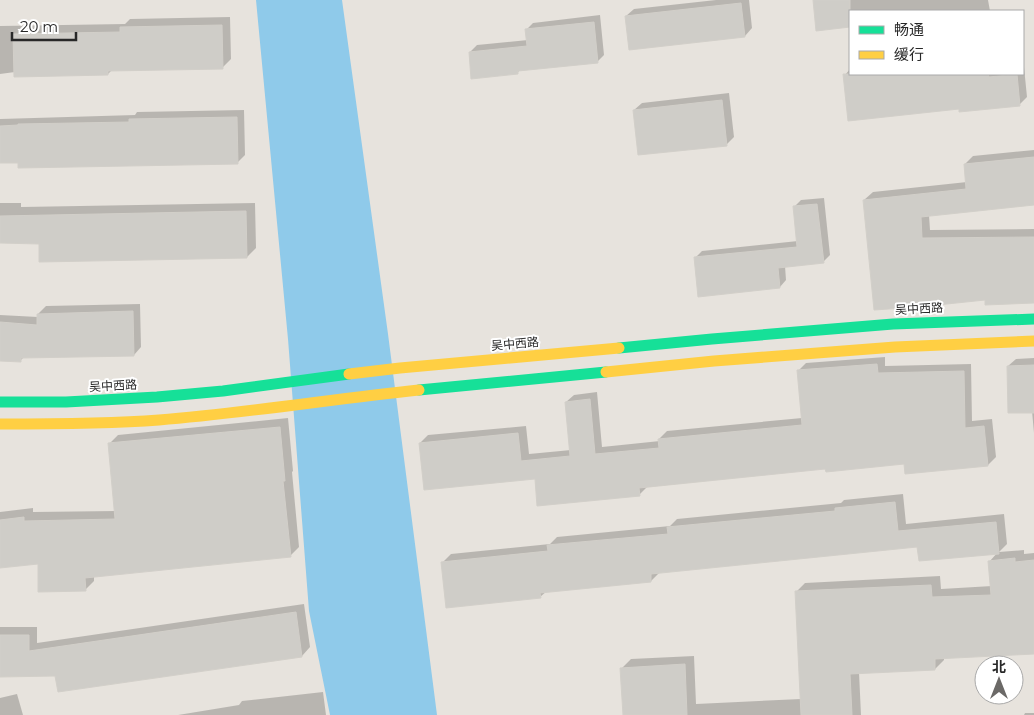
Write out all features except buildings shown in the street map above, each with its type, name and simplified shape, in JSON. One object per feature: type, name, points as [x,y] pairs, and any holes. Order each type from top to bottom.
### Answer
[{"type":"main road","name":"吴中西路","points":[[0,402],[66,402],[157,397],[223,391],[400,368],[884,325],[1034,319]]},
{"type":"main road","points":[[0,424],[66,424],[159,420],[277,408],[409,391],[704,362],[895,346],[1034,341]]},
{"type":"water","points":[[256,0],[342,0],[388,334],[437,715],[330,715],[309,611],[288,339]]},
{"type":"traffic: fast","points":[[619,348],[893,324],[1034,319]]},
{"type":"traffic: fast","points":[[419,390],[606,372]]},
{"type":"traffic: fast","points":[[0,402],[66,402],[157,397],[223,391],[349,374]]},
{"type":"traffic: slow","points":[[606,372],[714,361],[895,347],[1034,341]]},
{"type":"traffic: slow","points":[[349,374],[619,348]]},
{"type":"traffic: slow","points":[[0,424],[159,420],[419,390]]}]
